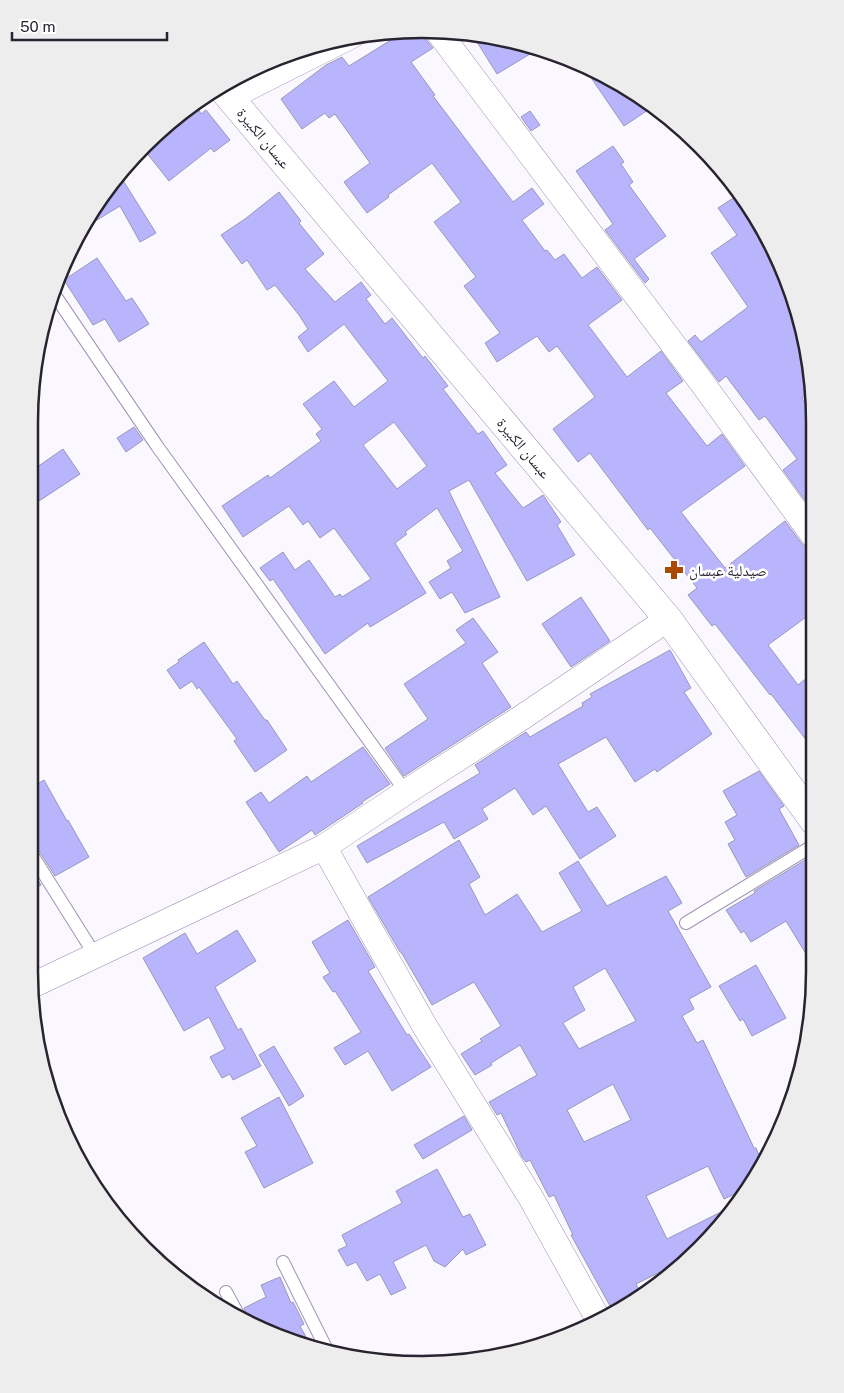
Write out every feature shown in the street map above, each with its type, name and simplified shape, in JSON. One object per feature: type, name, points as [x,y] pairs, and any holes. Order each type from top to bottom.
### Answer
[{"type":"main road","name":"عبسان الكبيرة","points":[[225,92],[668,619],[806,810]]},
{"type":"street","points":[[444,38],[697,376],[806,525]]},
{"type":"street","points":[[225,92],[312,54]]},
{"type":"street","points":[[38,983],[324,847],[668,619]]},
{"type":"street","points":[[324,847],[424,1025],[531,1198],[595,1314]]},
{"type":"lane","points":[[58,299],[157,446],[406,792]]},
{"type":"lane","points":[[686,923],[806,850]]},
{"type":"lane","points":[[38,864],[95,955]]},
{"type":"lane","points":[[283,1262],[323,1342]]},
{"type":"lane","points":[[226,1292],[234,1306]]},
{"type":"building","points":[[393,38],[425,38],[433,48],[411,62],[435,95],[433,96],[513,202],[532,188],[544,204],[522,220],[545,251],[547,250],[555,260],[564,254],[582,278],[597,267],[622,300],[588,325],[627,377],[661,351],[683,381],[666,393],[707,446],[722,434],[745,466],[681,512],[725,568],[785,521],[806,547],[806,617],[768,645],[798,685],[806,679],[806,740],[715,624],[712,626],[688,595],[697,588],[650,528],[648,530],[590,453],[578,462],[553,429],[595,397],[557,346],[549,352],[537,336],[497,362],[485,343],[500,333],[464,286],[476,277],[434,222],[461,202],[432,163],[367,213],[344,182],[370,163],[335,114],[329,118],[325,113],[302,129],[281,99],[326,65],[342,57],[349,66]]},
{"type":"building","points":[[477,42],[530,53],[530,54],[497,74]]},
{"type":"building","points":[[590,76],[647,110],[624,126]]},
{"type":"building","points":[[199,109],[201,114],[206,110],[230,140],[214,152],[211,148],[169,181],[147,153],[168,133]]},
{"type":"building","points":[[530,111],[540,125],[531,131],[521,117]]},
{"type":"building","points":[[613,146],[624,162],[621,164],[633,182],[629,185],[666,236],[634,259],[649,279],[645,283],[605,230],[613,224],[576,171]]},
{"type":"building","points":[[123,180],[156,233],[140,242],[120,206],[94,222]]},
{"type":"building","points":[[279,192],[301,221],[299,223],[324,254],[305,269],[335,302],[361,282],[371,295],[366,299],[385,324],[392,318],[423,358],[425,356],[448,386],[443,389],[478,434],[483,431],[507,465],[495,473],[523,508],[543,495],[561,522],[557,525],[575,555],[527,581],[469,480],[449,491],[500,597],[465,613],[452,592],[440,599],[429,582],[451,568],[447,561],[463,551],[437,508],[405,532],[407,534],[395,543],[426,593],[370,627],[368,623],[325,654],[273,579],[270,581],[260,568],[283,552],[295,570],[309,560],[335,597],[340,594],[342,597],[371,579],[334,528],[320,538],[308,521],[303,525],[289,506],[243,537],[222,506],[268,475],[270,478],[321,441],[316,434],[322,429],[303,404],[334,381],[354,407],[388,381],[344,324],[308,352],[298,337],[308,329],[299,315],[275,285],[267,290],[247,260],[242,264],[221,235]],"holes":[[[394,422],[427,466],[397,489],[363,445]]]},
{"type":"building","points":[[734,198],[767,252],[786,298],[799,347],[806,395],[802,398],[806,404],[806,502],[783,470],[797,459],[765,416],[759,420],[726,376],[719,382],[688,341],[695,335],[701,342],[748,307],[711,253],[737,235],[718,208]]},
{"type":"building","points":[[97,258],[126,301],[132,298],[149,324],[119,342],[105,319],[93,325],[65,281]]},
{"type":"building","points":[[134,427],[143,440],[126,452],[117,438]]},
{"type":"building","points":[[63,449],[80,474],[39,501],[38,466]]},
{"type":"building","points":[[581,597],[610,641],[571,667],[542,624]]},
{"type":"building","points":[[473,618],[498,652],[482,663],[511,707],[404,776],[385,748],[428,719],[404,684],[466,643],[456,630]]},
{"type":"building","points":[[204,642],[233,684],[237,681],[287,750],[255,772],[234,741],[237,739],[199,687],[197,689],[192,681],[180,689],[167,670]]},
{"type":"building","points":[[670,650],[691,688],[684,692],[712,734],[657,772],[655,769],[635,782],[606,737],[558,764],[588,812],[597,807],[616,836],[580,859],[546,806],[533,815],[515,788],[482,809],[488,819],[454,839],[444,822],[367,863],[357,846],[480,773],[475,765],[526,732],[530,737],[583,706],[582,703],[592,697],[590,694]]},
{"type":"building","points":[[363,747],[390,784],[315,835],[312,830],[279,852],[246,802],[261,792],[269,803],[307,776],[311,782]]},
{"type":"building","points":[[759,771],[784,806],[779,809],[799,845],[746,877],[728,844],[735,840],[725,822],[737,815],[723,791]]},
{"type":"building","points":[[44,780],[89,857],[55,876],[38,849],[38,784]]},
{"type":"building","points":[[459,840],[480,877],[469,884],[485,915],[517,894],[542,932],[582,911],[559,873],[578,861],[607,906],[666,876],[682,903],[668,911],[711,987],[689,999],[694,1009],[682,1016],[697,1043],[703,1040],[759,1155],[742,1185],[735,1194],[724,1199],[708,1166],[646,1196],[667,1239],[722,1212],[676,1260],[663,1271],[636,1284],[639,1289],[610,1306],[571,1235],[573,1235],[554,1195],[549,1197],[530,1160],[526,1162],[522,1157],[501,1113],[497,1115],[489,1102],[537,1075],[520,1045],[475,1075],[461,1054],[501,1026],[474,982],[432,1005],[368,897]],"holes":[[[605,968],[636,1021],[579,1049],[563,1023],[585,1010],[573,987]],[[613,1084],[631,1120],[584,1142],[567,1110]]]},
{"type":"building","points":[[806,860],[806,954],[786,921],[751,942],[744,931],[741,933],[726,910],[755,893],[754,891]]},
{"type":"building","points":[[348,920],[375,967],[368,971],[407,1035],[409,1034],[431,1067],[392,1091],[368,1051],[345,1065],[334,1048],[361,1032],[335,991],[333,992],[323,977],[330,973],[312,942]]},
{"type":"building","points":[[237,930],[256,961],[215,987],[238,1030],[241,1028],[261,1066],[233,1080],[230,1074],[222,1078],[210,1057],[225,1049],[209,1017],[184,1031],[143,958],[185,933],[197,954]]},
{"type":"building","points":[[756,965],[786,1018],[752,1036],[743,1019],[740,1021],[719,986]]},
{"type":"building","points":[[274,1046],[304,1096],[289,1106],[259,1055]]},
{"type":"building","points":[[279,1097],[313,1163],[264,1188],[245,1152],[257,1146],[241,1118]]},
{"type":"building","points":[[464,1116],[472,1130],[423,1159],[414,1145]]},
{"type":"building","points":[[437,1169],[463,1217],[470,1214],[486,1245],[466,1255],[463,1249],[445,1267],[434,1261],[426,1245],[393,1262],[406,1288],[391,1295],[380,1274],[367,1281],[356,1262],[347,1266],[338,1250],[347,1246],[342,1235],[402,1203],[396,1191]]},
{"type":"building","points":[[280,1277],[291,1303],[293,1302],[304,1324],[300,1326],[306,1337],[246,1313],[244,1308],[266,1297],[261,1285]]},
{"type":"place","name":"صيدلية عبسان","points":[[674,570]]}]
